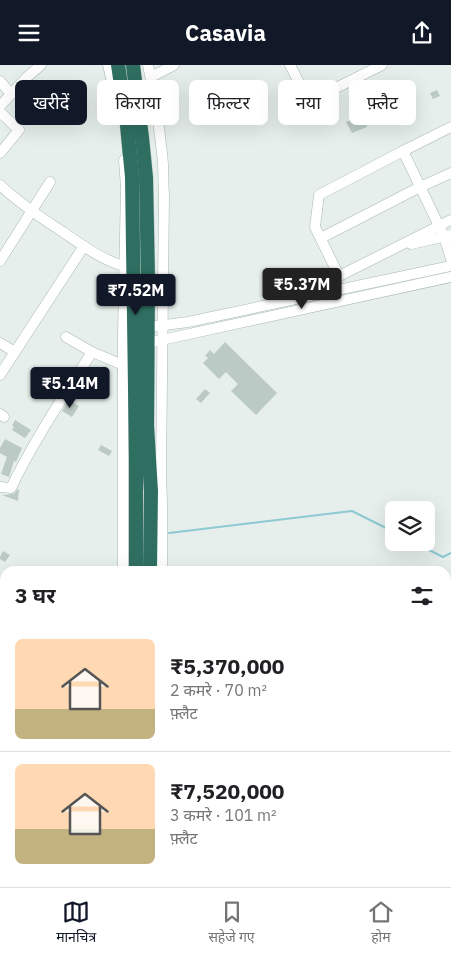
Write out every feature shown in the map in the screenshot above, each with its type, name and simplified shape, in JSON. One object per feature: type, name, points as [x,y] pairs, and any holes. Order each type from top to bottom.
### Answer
[{"type":"highway","points":[[118,65],[132,177],[136,566]]},
{"type":"highway","points":[[133,65],[146,177],[148,279],[155,327],[148,343],[148,426],[151,491],[150,566]]},
{"type":"street","points":[[0,106],[40,65]]},
{"type":"street","points":[[108,65],[119,111],[126,188],[123,365],[123,566]]},
{"type":"street","points":[[148,65],[156,104],[162,156],[164,205],[155,327],[163,340],[162,566]]},
{"type":"street","points":[[150,77],[174,65]]},
{"type":"street","points":[[290,65],[306,96],[311,98],[318,97],[382,65]]},
{"type":"street","points":[[0,81],[11,93]]},
{"type":"street","points":[[0,112],[19,130],[0,153]]},
{"type":"street","points":[[451,127],[319,195],[315,227],[339,276],[451,220]]},
{"type":"street","points":[[404,151],[439,226],[447,236],[451,259]]},
{"type":"street","points":[[321,238],[451,173]]},
{"type":"street","points":[[0,260],[50,182]]},
{"type":"street","points":[[0,185],[84,246],[124,266]]},
{"type":"street","points":[[394,248],[447,236]]},
{"type":"street","points":[[0,375],[84,246]]},
{"type":"street","points":[[155,327],[188,322],[451,265]]},
{"type":"street","points":[[148,343],[451,277]]},
{"type":"street","points":[[66,337],[123,365]]},
{"type":"street","points":[[0,343],[15,352]]},
{"type":"street","points":[[0,487],[11,487],[22,465],[92,351]]},
{"type":"building","points":[[437,90],[440,96],[433,99],[430,93]]},
{"type":"building","points":[[349,121],[349,125],[366,125],[367,127],[352,133],[346,122]]},
{"type":"building","points":[[225,342],[277,393],[256,415],[231,391],[238,384],[226,372],[219,379],[203,363],[208,358],[205,356],[210,350],[214,354]]},
{"type":"building","points":[[81,381],[92,388],[86,398],[75,392]]},
{"type":"building","points":[[205,389],[210,393],[201,403],[196,399]]},
{"type":"building","points":[[69,400],[79,406],[72,417],[62,411]]},
{"type":"building","points":[[15,420],[31,430],[25,438],[12,430]]},
{"type":"building","points":[[5,439],[22,448],[16,462],[14,461],[9,477],[1,474],[7,457],[0,453],[0,448]]},
{"type":"building","points":[[101,445],[112,451],[109,456],[98,450]]},
{"type":"building","points":[[18,489],[18,501],[2,495],[14,494]]},
{"type":"building","points":[[3,551],[10,555],[5,562],[0,559]]},
{"type":"waterway","points":[[169,533],[352,511],[385,528]]},
{"type":"waterway","points":[[431,551],[443,557],[451,553]]}]
